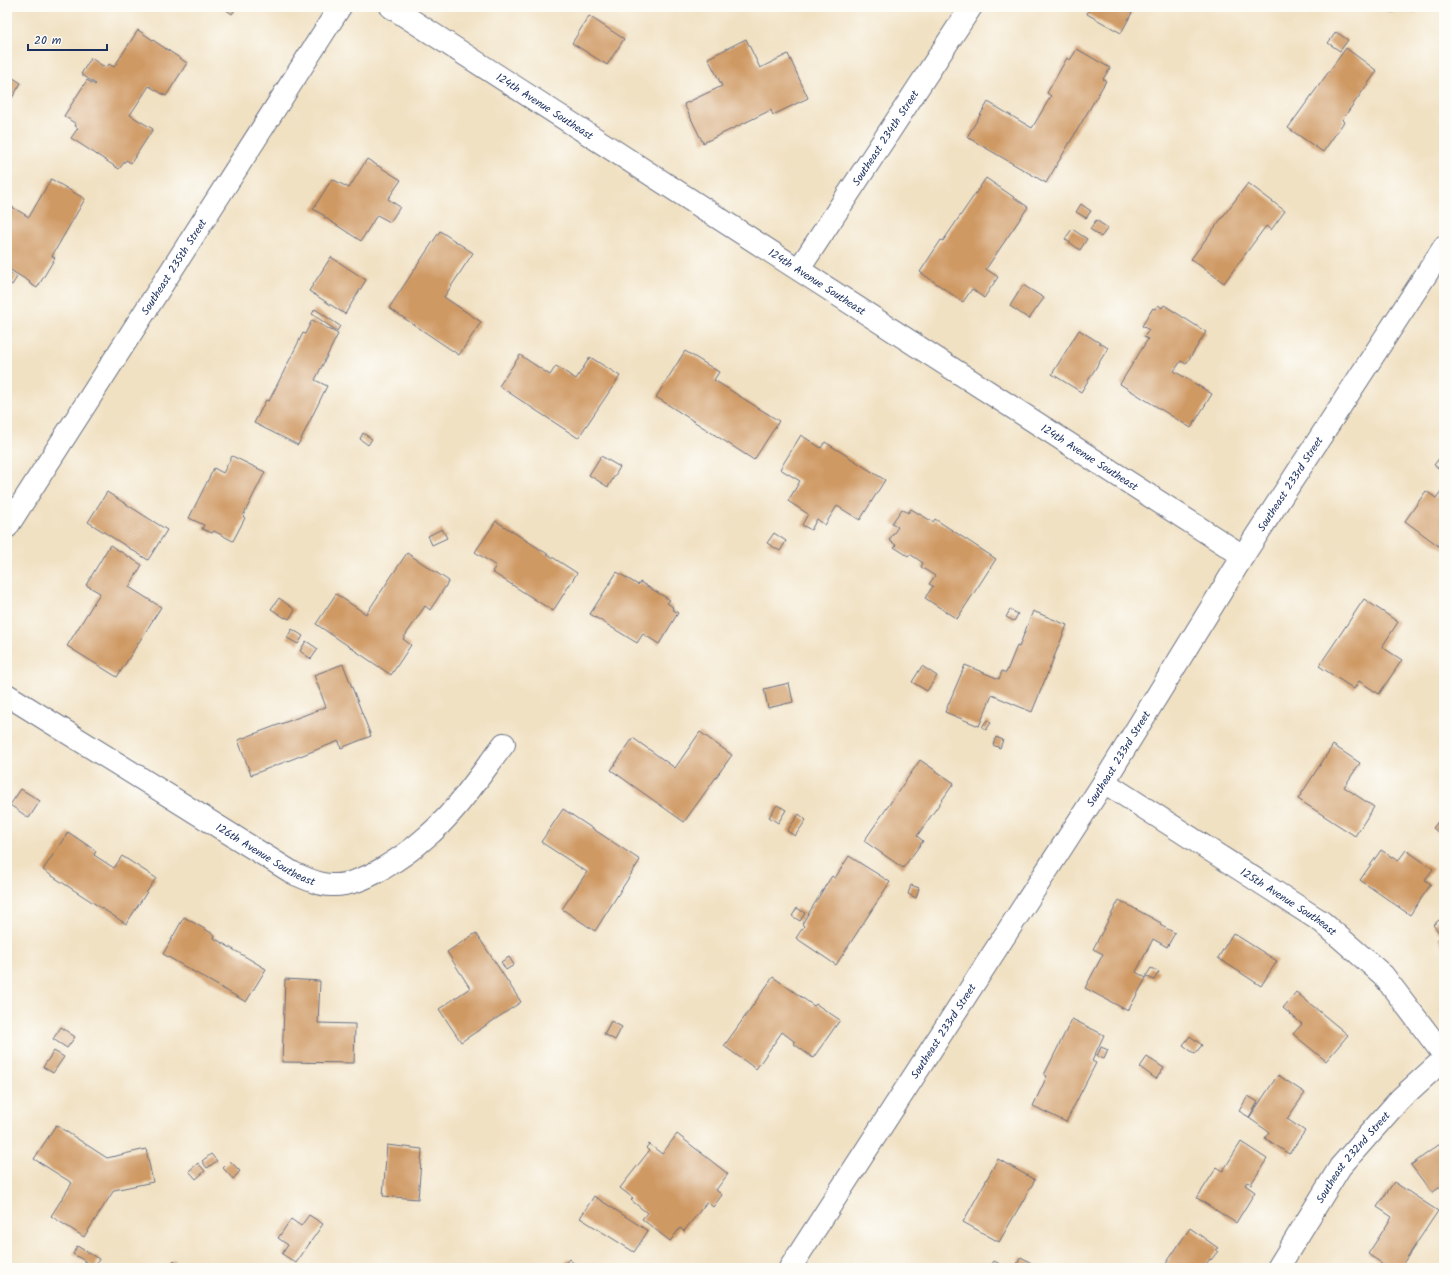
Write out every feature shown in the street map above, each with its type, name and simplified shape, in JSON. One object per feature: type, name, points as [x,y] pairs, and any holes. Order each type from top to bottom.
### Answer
[{"type":"street","name":"Southeast 235th Street","points":[[7,527],[340,7]]},
{"type":"street","name":"124th Avenue Southeast","points":[[391,7],[1243,556]]},
{"type":"street","name":"Southeast 234th Street","points":[[799,269],[971,7]]},
{"type":"street","name":"Southeast 233rd Street","points":[[790,1268],[1104,782],[1243,556],[1444,247]]},
{"type":"street","name":"126th Avenue Southeast","points":[[7,695],[293,873],[310,880],[330,885],[350,884],[370,875],[400,858],[425,839],[455,808],[504,744]]},
{"type":"street","name":"125th Avenue Southeast","points":[[1104,782],[1322,922],[1383,975],[1444,1055]]},
{"type":"street","name":"Southeast 232nd Street","points":[[1278,1268],[1340,1167],[1400,1099],[1444,1059]]},
{"type":"building","points":[[222,7],[237,7],[232,14]]},
{"type":"building","points":[[1090,7],[1135,7],[1121,33],[1087,14]]},
{"type":"building","points":[[1388,7],[1421,7],[1422,9],[1389,12]]},
{"type":"building","points":[[589,16],[624,39],[607,65],[572,43]]},
{"type":"building","points":[[138,30],[187,63],[166,96],[149,86],[130,115],[153,129],[131,163],[126,160],[119,169],[71,138],[78,128],[75,126],[76,124],[64,116],[87,80],[95,85],[96,84],[81,74],[91,58],[106,68],[109,64],[114,67]]},
{"type":"building","points":[[1336,32],[1348,40],[1340,51],[1328,43]]},
{"type":"building","points":[[746,39],[760,68],[788,54],[808,98],[773,115],[771,110],[703,143],[684,104],[722,86],[708,58]]},
{"type":"building","points":[[1346,48],[1377,71],[1342,120],[1344,122],[1323,152],[1288,128]]},
{"type":"building","points":[[1077,49],[1110,68],[1103,79],[1106,81],[1046,183],[967,137],[988,102],[1032,128],[1051,96],[1047,93],[1067,58],[1070,60]]},
{"type":"building","points":[[7,74],[21,83],[12,98],[7,95]]},
{"type":"building","points":[[367,159],[401,180],[388,199],[400,207],[390,222],[377,215],[361,241],[313,209],[332,179],[349,188]]},
{"type":"building","points":[[986,178],[1028,207],[986,269],[998,277],[984,298],[972,289],[963,302],[920,272],[941,240],[943,241]]},
{"type":"building","points":[[51,179],[85,199],[52,256],[55,258],[37,288],[7,268],[7,204],[29,217]]},
{"type":"building","points":[[1248,183],[1285,211],[1271,230],[1266,226],[1224,283],[1191,259]]},
{"type":"building","points":[[1081,204],[1091,211],[1086,218],[1076,212]]},
{"type":"building","points":[[1096,220],[1108,228],[1101,237],[1090,229]]},
{"type":"building","points":[[1072,229],[1087,239],[1080,250],[1065,239]]},
{"type":"building","points":[[440,231],[473,253],[444,297],[481,322],[459,355],[389,308]]},
{"type":"building","points":[[331,257],[366,280],[345,314],[309,291]]},
{"type":"building","points":[[7,271],[17,277],[12,285],[7,282]]},
{"type":"building","points":[[1023,285],[1044,298],[1029,319],[1010,306]]},
{"type":"building","points":[[1158,305],[1162,308],[1164,305],[1206,332],[1186,364],[1181,361],[1174,371],[1212,394],[1191,428],[1120,384],[1148,339],[1144,337],[1149,330],[1142,326],[1153,308],[1155,309]]},
{"type":"building","points":[[315,309],[340,326],[337,331],[312,314]]},
{"type":"building","points":[[312,320],[338,334],[315,380],[327,386],[298,445],[254,423],[266,400],[269,401],[303,333],[305,334]]},
{"type":"building","points":[[1079,330],[1108,348],[1081,392],[1052,374]]},
{"type":"building","points":[[685,351],[719,372],[714,380],[779,421],[754,460],[656,397]]},
{"type":"building","points":[[520,355],[550,375],[556,366],[576,379],[590,357],[620,376],[578,438],[499,386]]},
{"type":"building","points":[[363,433],[372,439],[368,445],[360,439]]},
{"type":"building","points":[[801,435],[821,448],[825,442],[885,480],[860,520],[837,506],[825,525],[817,519],[811,530],[802,525],[808,514],[788,501],[800,481],[780,469]]},
{"type":"building","points":[[1444,452],[1444,472],[1434,465]]},
{"type":"building","points":[[232,456],[265,472],[243,516],[245,518],[233,541],[214,531],[212,533],[202,529],[204,525],[189,518],[214,468],[223,473]]},
{"type":"building","points":[[601,456],[620,467],[608,487],[589,475]]},
{"type":"building","points":[[1444,487],[1444,550],[1405,521],[1426,491],[1436,498]]},
{"type":"building","points":[[107,492],[167,530],[148,560],[88,522]]},
{"type":"building","points":[[902,509],[908,513],[911,509],[933,522],[935,519],[996,559],[957,619],[925,598],[933,586],[929,584],[935,576],[921,567],[923,563],[910,554],[908,556],[894,547],[896,545],[889,540],[898,527],[892,523]]},
{"type":"building","points":[[496,521],[577,573],[553,611],[492,572],[496,566],[475,552]]},
{"type":"building","points":[[442,529],[447,538],[432,545],[428,536]]},
{"type":"building","points":[[774,533],[786,541],[780,551],[767,543]]},
{"type":"building","points":[[110,545],[142,565],[129,587],[161,607],[117,677],[67,646],[100,593],[86,585]]},
{"type":"building","points":[[407,553],[449,581],[430,610],[425,606],[403,639],[411,645],[391,675],[316,624],[336,594],[366,614]]},
{"type":"building","points":[[617,572],[638,585],[640,582],[670,600],[667,603],[678,613],[659,644],[643,634],[637,643],[590,614]]},
{"type":"building","points":[[279,598],[295,610],[289,619],[271,609]]},
{"type":"building","points":[[1364,599],[1398,622],[1382,647],[1402,660],[1379,694],[1359,681],[1354,689],[1319,666]]},
{"type":"building","points":[[1010,610],[1018,614],[1014,621],[1006,617]]},
{"type":"building","points":[[1033,611],[1067,625],[1032,712],[992,695],[979,726],[945,712],[965,665],[999,679],[1002,671],[1006,673],[1017,646],[1019,647]]},
{"type":"building","points":[[292,629],[303,636],[298,644],[287,638]]},
{"type":"building","points":[[306,641],[318,649],[311,659],[300,651]]},
{"type":"building","points":[[343,664],[371,736],[341,748],[339,741],[251,775],[238,740],[326,707],[314,675]]},
{"type":"building","points":[[922,666],[937,676],[927,691],[912,682]]},
{"type":"building","points":[[789,683],[793,702],[768,708],[764,689]]},
{"type":"building","points":[[987,720],[991,723],[986,730],[982,727]]},
{"type":"building","points":[[700,732],[732,755],[684,822],[611,770],[633,738],[675,768]]},
{"type":"building","points":[[996,737],[1003,740],[1000,748],[993,745]]},
{"type":"building","points":[[1333,745],[1360,763],[1344,787],[1374,807],[1355,836],[1298,799]]},
{"type":"building","points":[[920,760],[954,783],[917,836],[923,841],[903,868],[864,841]]},
{"type":"building","points":[[21,789],[40,801],[29,818],[10,805]]},
{"type":"building","points":[[777,805],[786,810],[778,823],[769,817]]},
{"type":"building","points":[[563,809],[640,860],[595,931],[562,909],[587,872],[541,842]]},
{"type":"building","points":[[799,814],[806,820],[795,836],[787,831]]},
{"type":"building","points":[[1444,814],[1444,837],[1433,828]]},
{"type":"building","points":[[68,832],[96,851],[94,855],[114,868],[122,856],[156,878],[126,924],[43,870]]},
{"type":"building","points":[[1381,850],[1398,861],[1406,850],[1433,869],[1425,880],[1431,884],[1410,915],[1360,880]]},
{"type":"building","points":[[849,856],[890,882],[836,965],[796,938],[804,926],[802,924],[826,885],[832,876],[835,878]]},
{"type":"building","points":[[911,885],[919,888],[916,898],[908,894]]},
{"type":"building","points":[[1119,900],[1161,923],[1160,925],[1175,933],[1167,947],[1153,939],[1136,972],[1146,978],[1128,1011],[1085,988],[1103,954],[1093,949]]},
{"type":"building","points":[[797,908],[805,913],[800,921],[792,916]]},
{"type":"building","points":[[1444,916],[1444,948],[1438,939],[1442,936],[1433,925]]},
{"type":"building","points":[[184,917],[215,935],[214,938],[266,969],[246,1002],[163,954]]},
{"type":"building","points":[[476,933],[521,1002],[461,1042],[439,1009],[470,988],[447,952]]},
{"type":"building","points":[[1233,933],[1277,961],[1261,986],[1218,958]]},
{"type":"building","points":[[509,957],[514,965],[506,970],[501,962]]},
{"type":"building","points":[[1151,968],[1159,972],[1154,980],[1146,976]]},
{"type":"building","points":[[773,977],[814,1006],[816,1004],[840,1020],[813,1058],[794,1044],[795,1042],[782,1032],[756,1069],[724,1046]]},
{"type":"building","points":[[285,979],[320,981],[318,1023],[355,1024],[354,1063],[282,1062]]},
{"type":"building","points":[[1296,992],[1348,1035],[1326,1061],[1293,1034],[1302,1024],[1283,1008]]},
{"type":"building","points":[[1072,1019],[1104,1035],[1092,1061],[1096,1063],[1066,1122],[1033,1106],[1047,1076],[1044,1075]]},
{"type":"building","points":[[611,1021],[622,1027],[615,1040],[604,1034]]},
{"type":"building","points":[[61,1027],[75,1037],[67,1048],[53,1039]]},
{"type":"building","points":[[1190,1036],[1202,1045],[1195,1054],[1183,1045]]},
{"type":"building","points":[[1101,1047],[1108,1050],[1104,1059],[1097,1056]]},
{"type":"building","points":[[54,1051],[64,1057],[53,1073],[43,1067]]},
{"type":"building","points":[[1147,1057],[1164,1068],[1156,1079],[1140,1067]]},
{"type":"building","points":[[1278,1075],[1305,1093],[1287,1119],[1305,1131],[1289,1154],[1265,1138],[1269,1132],[1249,1118]]},
{"type":"building","points":[[1248,1096],[1258,1102],[1249,1117],[1239,1111]]},
{"type":"building","points":[[56,1125],[107,1158],[146,1149],[153,1182],[114,1190],[84,1237],[51,1216],[72,1183],[34,1159]]},
{"type":"building","points":[[677,1134],[728,1174],[716,1190],[722,1195],[713,1207],[707,1202],[684,1231],[680,1228],[670,1241],[642,1219],[647,1213],[631,1200],[633,1198],[620,1188],[649,1151],[646,1148],[649,1144],[662,1154]]},
{"type":"building","points":[[1444,1141],[1444,1184],[1432,1193],[1411,1165]]},
{"type":"building","points":[[1241,1142],[1267,1159],[1251,1184],[1247,1182],[1245,1185],[1255,1192],[1236,1223],[1197,1198],[1217,1167],[1223,1171]]},
{"type":"building","points":[[387,1145],[422,1149],[418,1199],[383,1196]]},
{"type":"building","points":[[211,1154],[217,1161],[207,1168],[202,1161]]},
{"type":"building","points":[[998,1159],[1035,1180],[999,1242],[963,1222]]},
{"type":"building","points":[[230,1161],[240,1171],[233,1179],[223,1168]]},
{"type":"building","points":[[198,1163],[205,1171],[196,1179],[189,1171]]},
{"type":"building","points":[[1394,1182],[1438,1211],[1400,1268],[1389,1268],[1368,1254],[1392,1217],[1377,1207]]},
{"type":"building","points":[[594,1196],[648,1231],[634,1252],[580,1218]]},
{"type":"building","points":[[309,1215],[323,1224],[296,1263],[282,1254],[288,1245],[278,1238],[291,1219],[301,1226]]},
{"type":"building","points":[[1190,1228],[1218,1248],[1216,1249],[1218,1251],[1204,1267],[1206,1268],[1163,1268]]},
{"type":"building","points":[[77,1246],[99,1259],[95,1267],[73,1254]]},
{"type":"building","points":[[1021,1257],[1040,1268],[1015,1268]]},
{"type":"building","points":[[569,1259],[579,1268],[560,1268]]},
{"type":"building","points":[[174,1260],[180,1268],[166,1268]]},
{"type":"building","points":[[994,1261],[1004,1266],[1003,1268],[990,1267]]}]
